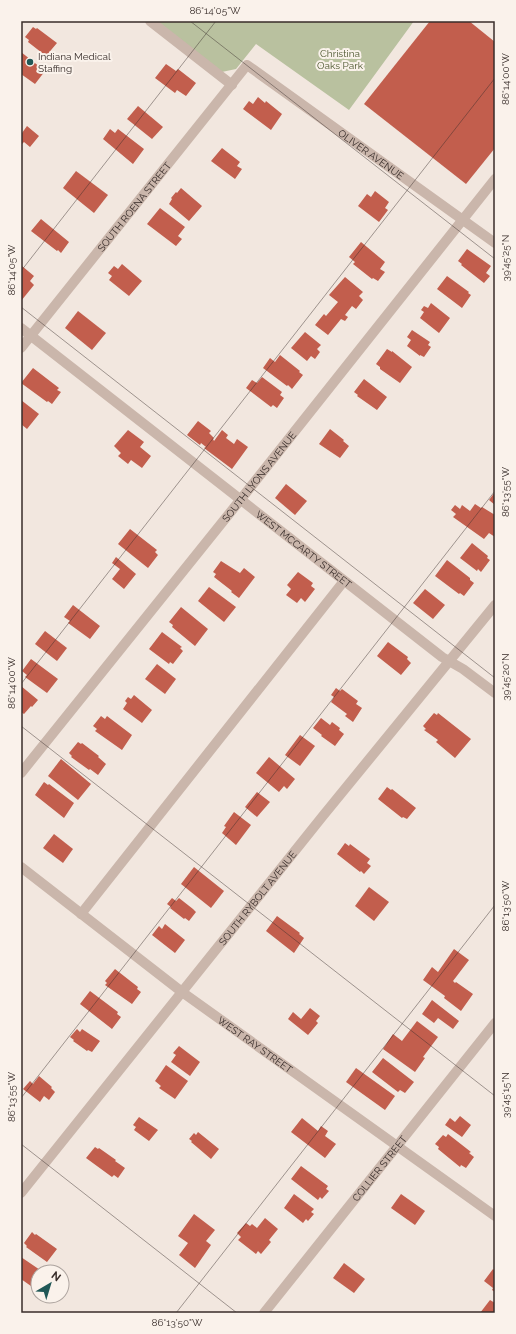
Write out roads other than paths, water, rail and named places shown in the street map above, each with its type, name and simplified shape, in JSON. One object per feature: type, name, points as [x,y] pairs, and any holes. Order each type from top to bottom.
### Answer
[{"type":"street","points":[[150,21],[232,85]]},
{"type":"street","name":"SOUTH ROENA STREET","points":[[21,348],[247,65]]},
{"type":"street","name":"OLIVER AVENUE","points":[[247,65],[495,243]]},
{"type":"street","name":"SOUTH LYONS AVENUE","points":[[21,773],[241,500],[495,178]]},
{"type":"street","name":"WEST MCCARTY STREET","points":[[21,328],[442,657],[463,669],[495,693]]},
{"type":"street","points":[[81,914],[344,580]]},
{"type":"street","name":"SOUTH RYBOLT AVENUE","points":[[21,1192],[326,811],[495,605]]},
{"type":"street","name":"WEST RAY STREET","points":[[21,867],[182,992],[495,1216]]},
{"type":"street","name":"COLLIER STREET","points":[[264,1313],[495,1023]]},
{"type":"place","name":"Indiana Medical Staffing","points":[[30,62]]},
{"type":"park label","name":"Christina Oaks Park","points":[[340,58]]}]
